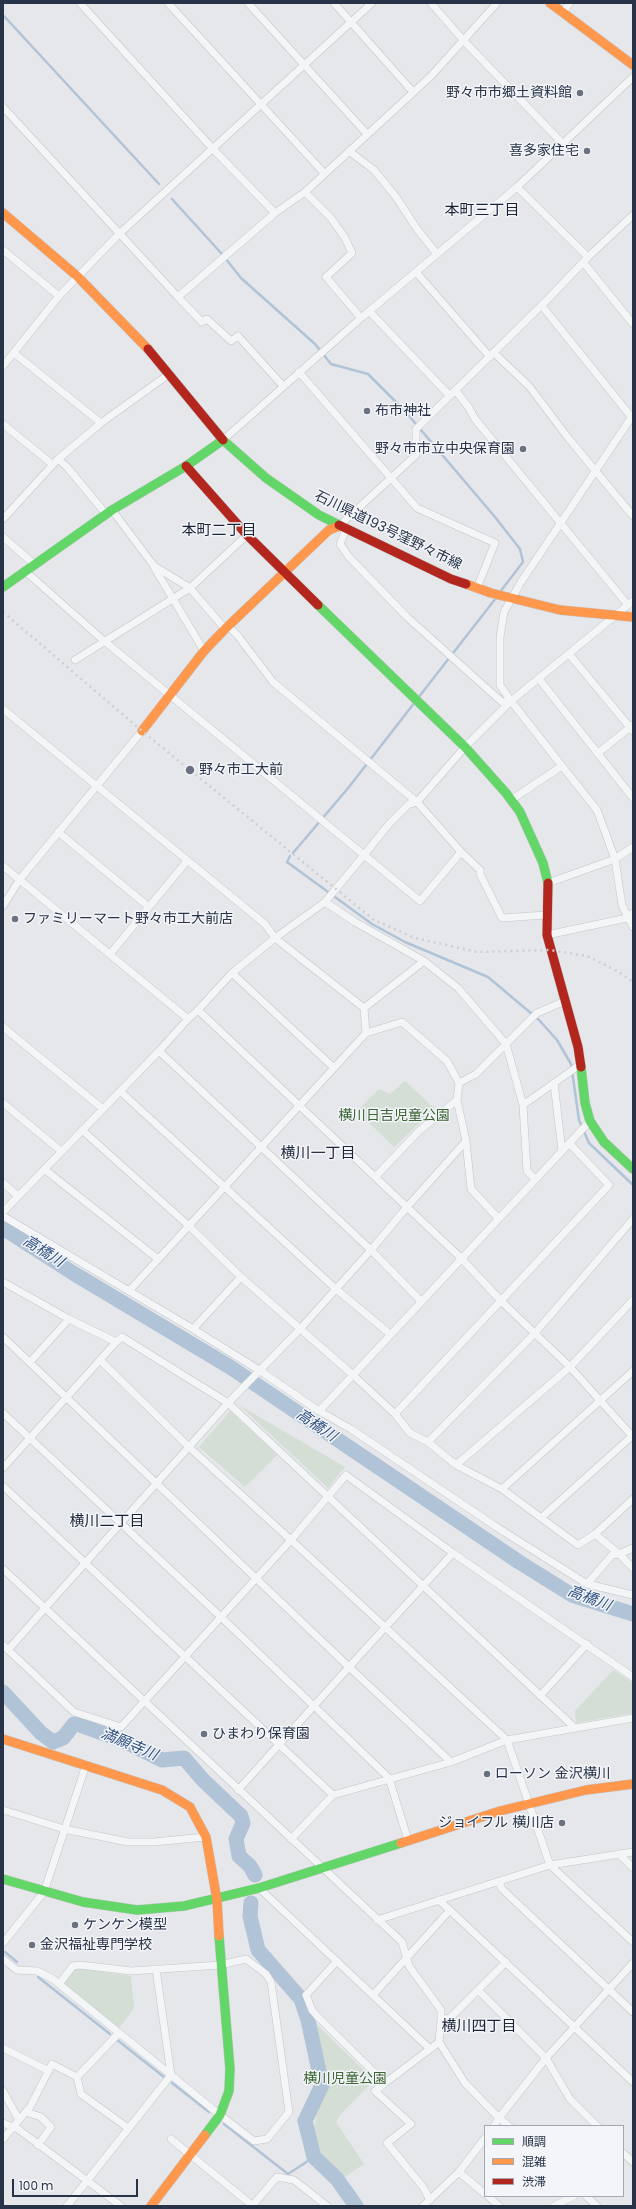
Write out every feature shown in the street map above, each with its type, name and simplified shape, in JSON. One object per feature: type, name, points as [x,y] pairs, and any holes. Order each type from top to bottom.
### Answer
[{"type":"street","points":[[80,3],[213,149],[275,213]]},
{"type":"street","points":[[168,3],[324,173]]},
{"type":"street","points":[[248,3],[367,134]]},
{"type":"street","points":[[334,3],[413,92]]},
{"type":"street","points":[[3,366],[59,296],[118,234],[372,3]]},
{"type":"street","points":[[431,3],[464,40],[564,145]]},
{"type":"street","points":[[178,297],[275,213],[305,192],[413,92],[464,40],[497,3]]},
{"type":"street","points":[[550,3],[633,65]]},
{"type":"street","points":[[562,13],[570,3]]},
{"type":"street","points":[[3,587],[109,512],[186,466],[223,440],[323,350],[517,187],[564,145],[633,77]]},
{"type":"street","points":[[3,107],[118,234],[202,322],[207,319],[232,342],[238,336],[283,386]]},
{"type":"street","points":[[349,151],[374,170],[396,197],[417,229],[437,254]]},
{"type":"street","points":[[517,187],[586,259],[633,324]]},
{"type":"street","points":[[305,192],[332,218],[346,238],[352,253],[326,277],[361,318]]},
{"type":"street","name":"石川県道193号窪野々市線","points":[[3,213],[77,276],[135,334],[223,440],[294,499],[343,528],[451,579],[493,594],[560,610],[633,617]]},
{"type":"street","points":[[511,701],[502,702],[407,617],[349,557],[340,544],[343,528],[390,477],[416,455],[416,429],[542,306],[586,259],[633,215]]},
{"type":"street","points":[[3,250],[59,296]]},
{"type":"street","points":[[416,272],[492,355],[529,386],[569,439],[633,516]]},
{"type":"street","points":[[542,306],[632,417],[595,470],[504,612],[500,637],[500,685],[597,810],[614,859],[622,905],[630,915],[633,927]]},
{"type":"street","points":[[3,1212],[159,1051],[232,973],[275,938],[326,900],[389,824],[410,804],[417,802],[465,747],[511,701],[631,603],[561,525],[475,419],[469,408],[369,311]]},
{"type":"street","points":[[14,353],[101,423]]},
{"type":"street","points":[[299,372],[417,508],[495,543],[477,588]]},
{"type":"street","points":[[3,519],[55,462],[101,423],[169,374]]},
{"type":"street","points":[[3,424],[55,462],[67,467],[109,512],[154,566],[172,600],[204,651]]},
{"type":"street","points":[[186,466],[247,535],[465,747],[520,812],[544,863],[548,883],[546,915],[547,934],[578,1047],[579,1066],[588,1123],[604,1142],[633,1169]]},
{"type":"street","points":[[3,906],[20,879],[142,731],[204,651],[329,530],[343,528]]},
{"type":"street","points":[[74,660],[190,588],[247,535]]},
{"type":"street","points":[[3,537],[34,564]]},
{"type":"street","points":[[154,566],[190,588],[227,628],[238,636],[273,682],[417,802],[461,852],[480,870],[480,874],[502,918],[546,915]]},
{"type":"street","points":[[25,571],[104,640],[321,821],[420,900],[461,852]]},
{"type":"street","points":[[569,654],[632,728],[598,753]]},
{"type":"street","points":[[539,679],[633,798]]},
{"type":"street","points":[[3,709],[265,924],[275,938],[364,1008],[366,1033]]},
{"type":"street","points":[[511,800],[562,766]]},
{"type":"street","points":[[58,832],[149,907]]},
{"type":"street","points":[[548,883],[614,859],[633,847]]},
{"type":"street","points":[[110,954],[187,861]]},
{"type":"street","points":[[3,866],[188,1019]]},
{"type":"street","points":[[326,900],[356,922],[424,961],[458,988],[506,1044],[524,1105],[527,1171],[535,1179]]},
{"type":"street","points":[[547,934],[630,915]]},
{"type":"street","points":[[364,1008],[424,961]]},
{"type":"street","points":[[232,973],[333,1067]]},
{"type":"street","points":[[458,1083],[476,1074],[534,1015],[565,1001]]},
{"type":"street","points":[[198,1010],[376,1176],[461,1258],[501,1301],[570,1367],[633,1436],[542,1517]]},
{"type":"street","points":[[129,1291],[261,1145],[366,1033],[402,1022],[447,1061],[458,1083],[457,1100],[466,1141],[471,1189],[498,1218]]},
{"type":"street","points":[[3,1027],[103,1109]]},
{"type":"street","points":[[159,1051],[261,1145],[371,1250],[421,1301]]},
{"type":"street","points":[[524,1105],[579,1066]]},
{"type":"street","points":[[554,1083],[562,1151]]},
{"type":"street","points":[[120,1091],[336,1289],[390,1334]]},
{"type":"street","points":[[376,1176],[419,1131],[457,1100]]},
{"type":"street","points":[[3,1103],[61,1151]]},
{"type":"street","points":[[319,1411],[588,1123]]},
{"type":"street","points":[[82,1130],[189,1226],[241,1276],[353,1375],[395,1414],[410,1433],[428,1442],[456,1465],[502,1489],[578,1544],[595,1534],[633,1499]]},
{"type":"street","points":[[466,1141],[300,1329],[228,1403],[158,1484],[45,1608],[6,1648],[74,1712],[121,1727],[291,1540],[346,1476],[453,1553],[633,1677]]},
{"type":"street","points":[[395,1414],[609,1185],[569,1143]]},
{"type":"street","points":[[44,1169],[158,1259]]},
{"type":"street","points":[[3,1183],[18,1196]]},
{"type":"street","points":[[3,1216],[259,1370],[319,1411],[351,1429],[498,1528],[587,1584],[633,1595]]},
{"type":"street","points":[[428,1442],[535,1333],[633,1219]]},
{"type":"street","points":[[193,1329],[241,1276]]},
{"type":"street","points":[[3,1282],[69,1319],[116,1342]]},
{"type":"street","points":[[456,1465],[570,1367],[633,1300]]},
{"type":"street","points":[[30,1362],[69,1319]]},
{"type":"street","points":[[3,1468],[122,1336],[228,1403],[574,1727]]},
{"type":"street","points":[[3,1337],[349,1667],[451,1762]]},
{"type":"street","points":[[100,1360],[190,1448],[507,1740],[550,1865],[633,1942]]},
{"type":"street","points":[[502,1489],[632,1373]]},
{"type":"street","points":[[3,1413],[221,1617],[389,1778],[408,1840]]},
{"type":"street","points":[[3,1486],[333,1795]]},
{"type":"street","points":[[595,1534],[633,1568]]},
{"type":"street","points":[[587,1584],[612,1555],[619,1554],[633,1548]]},
{"type":"street","points":[[238,1790],[453,1553]]},
{"type":"street","points":[[3,1569],[402,1942],[409,1966],[441,2010],[439,2042],[464,2083],[508,2125]]},
{"type":"street","points":[[540,1696],[587,1644]]},
{"type":"street","points":[[291,1838],[333,1795],[389,1778],[451,1762],[507,1740],[574,1727],[633,1718]]},
{"type":"street","points":[[3,1739],[162,1790],[190,1807],[206,1837],[217,1900],[220,1965],[230,2068],[229,2091],[220,2115],[151,2206]]},
{"type":"street","points":[[3,1943],[44,1892],[86,1766]]},
{"type":"street","points":[[3,1879],[83,1902],[137,1910],[184,1906],[217,1900],[259,1888],[408,1840],[530,1804],[586,1790],[633,1784]]},
{"type":"street","points":[[3,1810],[64,1830],[128,1842],[153,1842],[206,1837]]},
{"type":"street","points":[[377,1920],[550,1865],[633,1852]]},
{"type":"street","points":[[619,1854],[633,1868]]},
{"type":"street","points":[[499,1882],[502,1889],[633,2012]]},
{"type":"street","points":[[259,1888],[430,2048]]},
{"type":"street","points":[[439,1900],[633,2082]]},
{"type":"street","points":[[373,1995],[450,1910]]},
{"type":"street","points":[[3,1958],[17,1970],[37,1971],[59,1984],[254,2141],[267,2139],[289,2112],[271,1982],[266,1974],[246,1959],[220,1965],[132,1971],[80,1965],[73,1966],[59,1984]]},
{"type":"street","points":[[337,1961],[306,1995],[310,2005],[318,2017],[385,2083]]},
{"type":"street","points":[[440,2020],[450,2018],[506,1962]]},
{"type":"street","points":[[495,2125],[546,2058],[633,1963]]},
{"type":"street","points":[[67,2206],[171,2075],[156,1969]]},
{"type":"street","points":[[478,1990],[546,2058],[570,2099],[596,2125]]},
{"type":"street","points":[[77,2077],[119,2033]]},
{"type":"street","points":[[430,2200],[423,2187],[387,2143],[411,2124],[375,2091],[439,2042]]},
{"type":"street","points":[[3,2048],[49,2071]]},
{"type":"street","points":[[3,2139],[26,2112],[52,2064],[77,2077],[81,2094],[128,2128]]},
{"type":"street","points":[[3,2091],[19,2120]]},
{"type":"street","points":[[26,2112],[41,2117],[51,2127],[38,2144]]},
{"type":"street","points":[[3,2123],[13,2127],[38,2144],[121,2206]]},
{"type":"street","points":[[171,2139],[253,2206],[277,2177],[294,2180],[328,2206]]},
{"type":"street","points":[[424,2206],[460,2172],[484,2139]]},
{"type":"street","points":[[624,2154],[633,2162]]},
{"type":"street","points":[[460,2172],[484,2193]]},
{"type":"street","points":[[489,2197],[499,2206]]},
{"type":"street","points":[[554,2206],[572,2197]]},
{"type":"street","points":[[587,2197],[597,2206]]},
{"type":"green space","name":"横川日吉児童公園","points":[[405,1081],[435,1109],[394,1147],[357,1111],[379,1089],[390,1094]]},
{"type":"green space","points":[[239,1405],[345,1467],[328,1488]]},
{"type":"green space","points":[[230,1411],[277,1455],[245,1487],[199,1447]]},
{"type":"green space","points":[[613,1670],[633,1683],[633,1713],[576,1723],[575,1711]]},
{"type":"green space","points":[[77,1968],[131,1976],[134,2008],[119,2028],[63,1983],[69,1973]]},
{"type":"green space","name":"横川児童公園","points":[[312,2020],[374,2080],[340,2115],[336,2122],[364,2164],[345,2177],[322,2162],[314,2146],[314,2128],[321,2093],[326,2086]]},
{"type":"waterway","points":[[3,15],[159,184]]},
{"type":"waterway","points":[[172,199],[221,253],[241,278],[315,344],[331,364],[368,374],[404,410],[495,517],[520,549],[523,562],[500,592]]},
{"type":"waterway","points":[[418,698],[496,598]]},
{"type":"waterway","points":[[293,853],[349,787],[415,702]]},
{"type":"waterway","points":[[290,856],[287,862],[372,924],[405,942],[488,977],[539,1020],[557,1040],[571,1064],[579,1120],[589,1143],[633,1185]]},
{"type":"waterway","name":"高橋川","points":[[3,1228],[73,1273],[230,1367],[519,1562],[572,1595],[633,1614]]},
{"type":"waterway","name":"満願寺川","points":[[3,1692],[41,1733],[53,1742],[63,1738],[74,1724],[77,1724],[124,1741],[162,1760],[184,1758],[203,1780],[241,1816],[243,1823],[236,1839],[239,1856],[250,1866],[255,1875]]},
{"type":"waterway","name":"満願寺川","points":[[251,1903],[250,1916],[258,1950],[301,1999],[308,2020],[322,2085],[305,2121],[314,2157],[337,2179],[356,2206]]},
{"type":"waterway","points":[[5,1952],[17,1962]]},
{"type":"waterway","points":[[38,1977],[110,2034]]},
{"type":"waterway","points":[[116,2039],[164,2077]]},
{"type":"waterway","points":[[172,2083],[209,2112]]},
{"type":"waterway","points":[[224,2124],[288,2174],[314,2157]]},
{"type":"railway","points":[[3,612],[142,731],[374,920],[415,938],[477,952],[550,950],[587,956],[619,972],[633,982]]},
{"type":"traffic: fast","points":[[3,587],[112,510],[186,466],[223,440],[266,478],[319,515],[339,525]]},
{"type":"traffic: fast","points":[[318,605],[465,747],[506,793],[520,812],[543,863],[548,883]]},
{"type":"traffic: fast","points":[[581,1067],[585,1103],[590,1121],[604,1142],[633,1169]]},
{"type":"traffic: fast","points":[[3,1879],[83,1902],[137,1910],[184,1906],[259,1888],[401,1843]]},
{"type":"traffic: fast","points":[[205,2135],[220,2115],[229,2091],[230,2069],[219,1936]]},
{"type":"traffic: slow","points":[[550,3],[633,65]]},
{"type":"traffic: slow","points":[[3,213],[77,276],[148,349]]},
{"type":"traffic: slow","points":[[142,731],[204,651],[225,629],[329,530],[339,526]]},
{"type":"traffic: slow","points":[[466,584],[491,593],[560,610],[633,617]]},
{"type":"traffic: slow","points":[[3,1739],[162,1790],[190,1807],[206,1837],[217,1900],[219,1936]]},
{"type":"traffic: slow","points":[[401,1843],[500,1811],[586,1790],[633,1784]]},
{"type":"traffic: slow","points":[[151,2206],[205,2135]]},
{"type":"traffic: jam","points":[[148,349],[223,440]]},
{"type":"traffic: jam","points":[[186,466],[247,535],[318,605]]},
{"type":"traffic: jam","points":[[339,525],[451,579],[466,584]]},
{"type":"traffic: jam","points":[[548,883],[547,935],[578,1047],[581,1067]]},
{"type":"place","name":"野々市市郷土資料館","points":[[580,93]]},
{"type":"place","name":"喜多家住宅","points":[[587,151]]},
{"type":"place","name":"布市神社","points":[[367,411]]},
{"type":"place","name":"野々市市立中央保育園","points":[[523,449]]},
{"type":"place","name":"野々市工大前","points":[[190,770]]},
{"type":"place","name":"ファミリーマート野々市工大前店","points":[[15,919]]},
{"type":"place","name":"ひまわり保育園","points":[[204,1734]]},
{"type":"place","name":"ローソン 金沢横川","points":[[487,1774]]},
{"type":"place","name":"ジョイフル 横川店","points":[[562,1823]]},
{"type":"place","name":"ケンケン模型","points":[[75,1925]]},
{"type":"place","name":"金沢福祉専門学校","points":[[32,1945]]},
{"type":"district","name":"本町三丁目","points":[[482,211]]},
{"type":"district","name":"本町二丁目","points":[[219,531]]},
{"type":"district","name":"横川一丁目","points":[[318,1154]]},
{"type":"district","name":"横川二丁目","points":[[107,1522]]},
{"type":"district","name":"横川四丁目","points":[[479,2027]]}]
